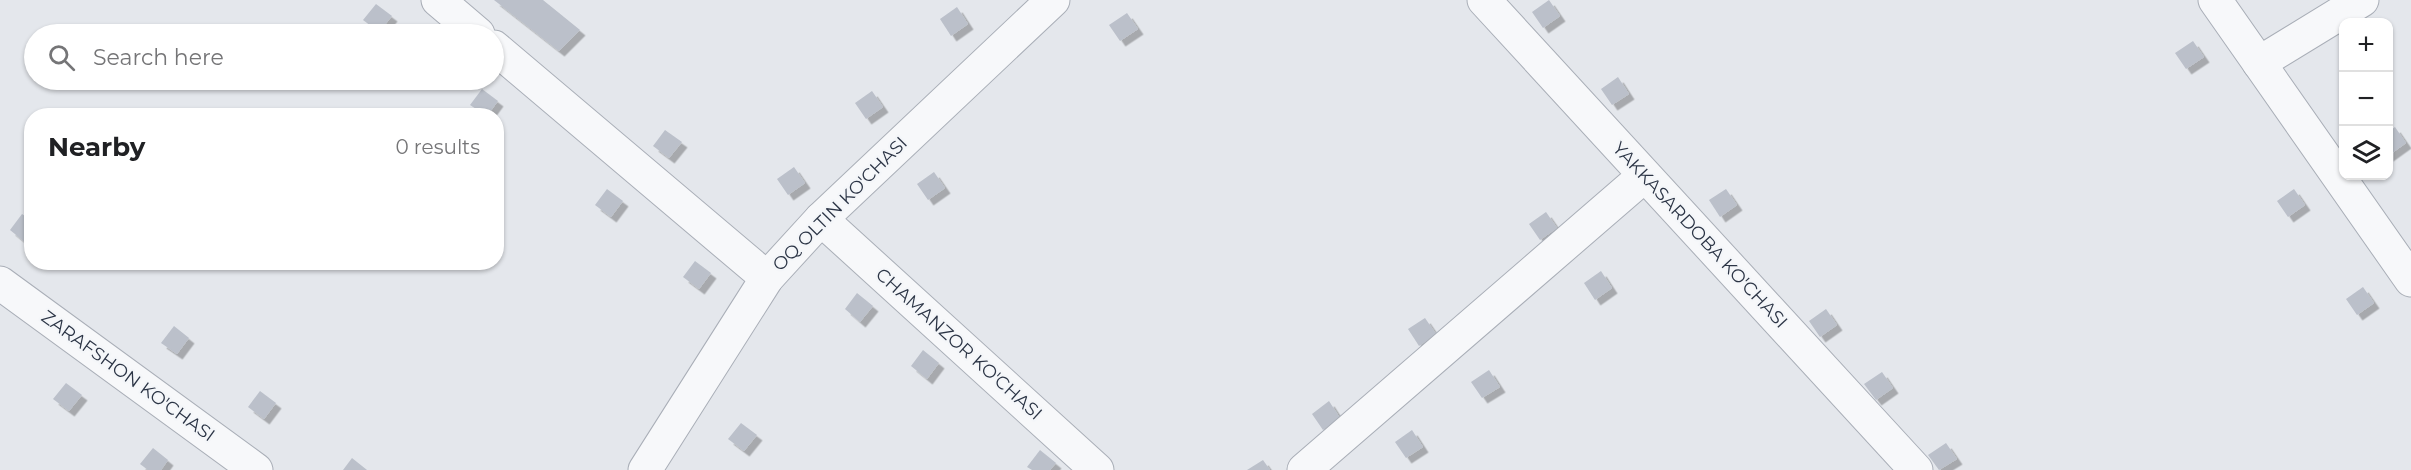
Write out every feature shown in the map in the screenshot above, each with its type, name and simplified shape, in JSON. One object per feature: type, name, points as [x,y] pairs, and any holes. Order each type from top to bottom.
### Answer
[{"type":"street","points":[[438,0],[466,24]]},
{"type":"street","name":"OQ OLTIN KO'CHASI","points":[[645,470],[766,278],[821,219],[1053,0]]},
{"type":"street","name":"YAKKASARDOBA KO'CHASI","points":[[1484,0],[1916,470]]},
{"type":"street","points":[[2215,0],[2411,280]]},
{"type":"street","points":[[2259,63],[2362,0]]},
{"type":"street","points":[[504,55],[766,278]]},
{"type":"street","points":[[1304,470],[1644,176]]},
{"type":"street","name":"CHAMANZOR KO'CHASI","points":[[821,219],[1097,470]]},
{"type":"street","name":"ZARAFSHON KO'CHASI","points":[[0,283],[256,470]]},
{"type":"building","points":[[494,0],[543,0],[580,30],[559,51]]},
{"type":"building","points":[[1549,0],[1560,16],[1543,28],[1532,12]]},
{"type":"building","points":[[376,4],[392,16],[386,24],[368,24],[363,20]]},
{"type":"building","points":[[957,7],[968,24],[951,36],[940,19]]},
{"type":"building","points":[[1127,13],[1138,29],[1120,41],[1109,25]]},
{"type":"building","points":[[2193,41],[2204,57],[2186,69],[2175,53]]},
{"type":"building","points":[[1618,77],[1629,94],[1612,105],[1601,89]]},
{"type":"building","points":[[481,90],[498,101],[493,108],[475,108],[470,105]]},
{"type":"building","points":[[872,91],[883,107],[866,119],[855,103]]},
{"type":"building","points":[[2395,127],[2406,143],[2393,152],[2393,128]]},
{"type":"building","points":[[665,130],[682,142],[669,158],[653,146]]},
{"type":"building","points":[[794,167],[805,183],[788,195],[777,179]]},
{"type":"building","points":[[934,172],[945,188],[928,200],[917,184]]},
{"type":"building","points":[[607,189],[623,201],[611,217],[595,205]]},
{"type":"building","points":[[1726,189],[1737,205],[1720,217],[1709,200]]},
{"type":"building","points":[[2294,189],[2305,205],[2288,217],[2277,201]]},
{"type":"building","points":[[1546,212],[1557,228],[1540,240],[1529,224]]},
{"type":"building","points":[[22,214],[24,215],[24,241],[10,230]]},
{"type":"building","points":[[695,261],[711,273],[699,289],[683,277]]},
{"type":"building","points":[[1601,271],[1612,288],[1595,300],[1584,283]]},
{"type":"building","points":[[2363,287],[2374,303],[2357,315],[2346,299]]},
{"type":"building","points":[[857,293],[873,306],[860,322],[845,309]]},
{"type":"building","points":[[1826,309],[1837,325],[1820,337],[1809,321]]},
{"type":"building","points":[[1425,318],[1436,334],[1419,346],[1408,329]]},
{"type":"building","points":[[174,326],[189,338],[177,354],[161,343]]},
{"type":"building","points":[[923,350],[939,363],[927,379],[911,366]]},
{"type":"building","points":[[1489,370],[1500,387],[1482,398],[1471,382]]},
{"type":"building","points":[[1882,372],[1893,388],[1876,400],[1864,384]]},
{"type":"building","points":[[66,383],[82,395],[69,411],[53,399]]},
{"type":"building","points":[[260,391],[276,403],[264,419],[248,407]]},
{"type":"building","points":[[1329,401],[1340,418],[1323,430],[1312,414]]},
{"type":"building","points":[[741,423],[757,435],[744,451],[728,439]]},
{"type":"building","points":[[1412,430],[1423,447],[1406,458],[1395,442]]},
{"type":"building","points":[[1946,443],[1957,459],[1939,470],[1928,455]]},
{"type":"building","points":[[153,448],[168,460],[161,470],[148,470],[140,464]]},
{"type":"building","points":[[1040,450],[1056,463],[1050,470],[1032,470],[1027,467]]},
{"type":"building","points":[[352,458],[367,470],[343,470]]},
{"type":"building","points":[[1263,460],[1270,470],[1247,470]]}]
